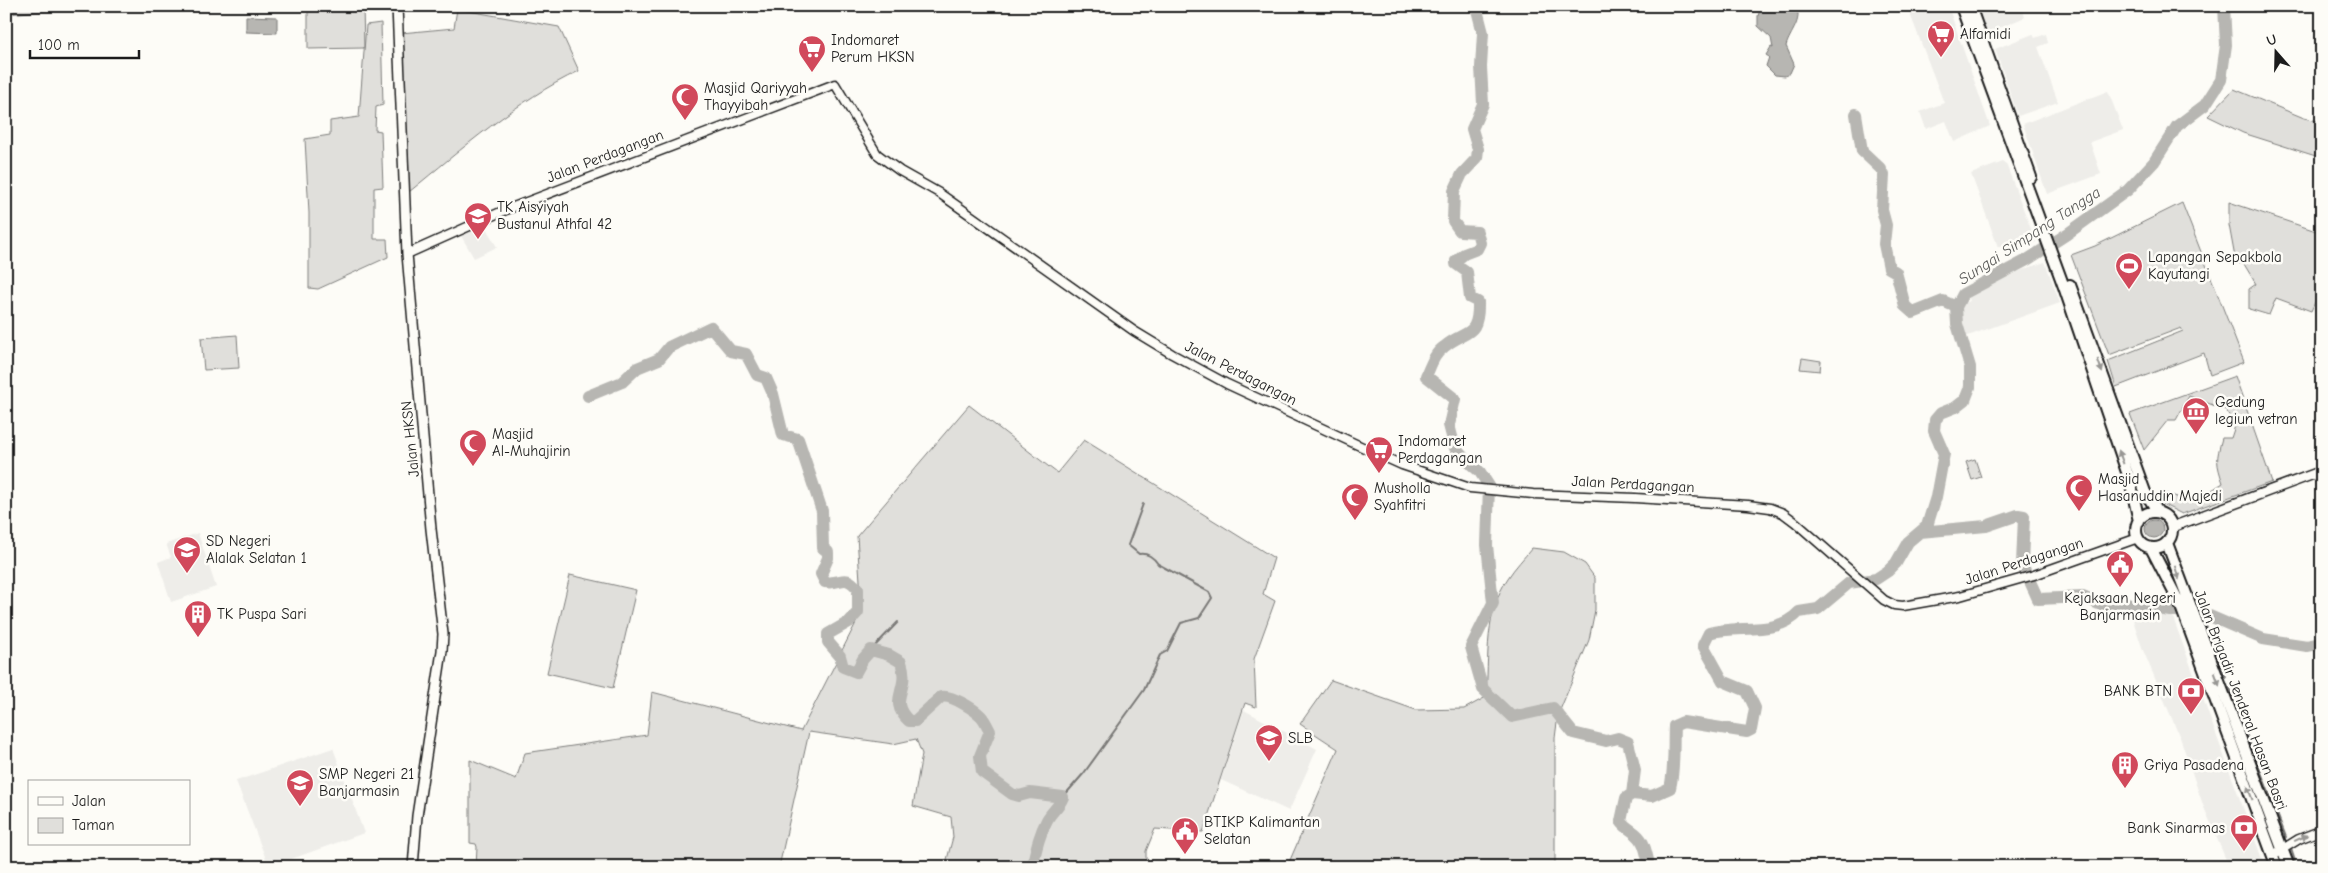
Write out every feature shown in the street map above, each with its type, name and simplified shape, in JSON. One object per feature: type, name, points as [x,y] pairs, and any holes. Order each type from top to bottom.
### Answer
[{"type":"highway","points":[[1961,6],[1985,61],[2067,286],[2133,490],[2139,521]]},
{"type":"highway","points":[[1970,6],[1985,61]]},
{"type":"highway","points":[[2086,341],[2145,492],[2158,512],[2169,519],[2172,527],[2171,537],[2167,543],[2160,547],[2151,548],[2143,544],[2138,538],[2136,529],[2139,521],[2147,514],[2158,512]]},
{"type":"highway","name":"Jalan Brigadir Jenderal Hasan Basri","points":[[2167,543],[2183,602],[2202,650],[2277,867]]},
{"type":"highway","name":"Jalan Brigadir Jenderal Hasan Basri","points":[[2151,548],[2183,602]]},
{"type":"highway","name":"Jalan Brigadir Jenderal Hasan Basri","points":[[2224,713],[2289,867]]},
{"type":"main road","name":"Jalan HKSN","points":[[397,6],[406,254],[431,529],[443,634],[417,816],[413,867]]},
{"type":"main road","points":[[2172,527],[2322,471]]},
{"type":"street","name":"Jalan Perdagangan","points":[[406,254],[503,210],[835,84],[877,154],[900,171],[939,193],[1134,331],[1228,384],[1358,445],[1454,484],[1497,492],[1696,501],[1770,508],[1783,513],[1795,522],[1888,603],[1903,606],[1960,596],[2022,579],[2138,538]]},
{"type":"street","points":[[2273,855],[2282,848],[2322,830]]},
{"type":"shaded area","points":[[1761,6],[1796,6],[1798,11],[1797,22],[1786,46],[1794,64],[1790,73],[1785,76],[1775,75],[1766,66],[1769,57],[1766,55],[1771,47],[1773,48],[1771,38],[1758,26]]},
{"type":"shaded area","points":[[1907,6],[1948,6],[1990,126],[1954,142],[1946,121],[1926,129],[1920,112],[1944,103]]},
{"type":"shaded area","points":[[1975,6],[2021,6],[2025,17],[1995,30],[1997,39],[1988,43]]},
{"type":"shaded area","points":[[246,16],[277,17],[277,33],[246,32]]},
{"type":"shaded area","points":[[2033,34],[2035,38],[2046,34],[2048,43],[2038,47],[2058,102],[2018,116],[1995,49]]},
{"type":"shaded area","points":[[2108,91],[2123,130],[2090,142],[2101,174],[2047,194],[2023,124]]},
{"type":"shaded area","points":[[2003,162],[2006,164],[2036,242],[2027,245],[2020,239],[1998,247],[1971,174]]},
{"type":"shaded area","name":"TK Aisyiyah Bustanul Athfal 42","points":[[483,223],[497,247],[474,258],[460,234]]},
{"type":"shaded area","points":[[2045,262],[2060,303],[1965,337],[1954,307],[1970,301],[1966,290]]},
{"type":"shaded area","points":[[2150,520],[2158,520],[2163,525],[2161,536],[2150,538],[2145,533],[2145,525]]},
{"type":"shaded area","name":"SD Negeri Alalak Selatan 1","points":[[198,533],[216,587],[171,602],[158,562],[171,557],[166,544]]},
{"type":"shaded area","points":[[2131,608],[2152,610],[2172,615],[2265,867],[2229,867],[2203,805],[2181,740],[2143,650],[2131,614]]},
{"type":"shaded area","name":"SLB","points":[[1244,710],[1317,749],[1289,811],[1221,780]]},
{"type":"shaded area","name":"SMP Negeri 21 Banjarmasin","points":[[333,748],[364,833],[269,867],[236,781]]},
{"type":"green space","points":[[6,6],[69,6],[69,9],[6,14]]},
{"type":"green space","points":[[308,6],[363,6],[364,48],[308,49]]},
{"type":"green space","points":[[457,9],[559,27],[579,71],[533,96],[470,142],[409,192],[401,33],[454,28]]},
{"type":"green space","points":[[381,23],[383,105],[376,107],[375,130],[381,131],[383,187],[374,188],[374,239],[387,239],[388,257],[318,289],[309,288],[309,213],[305,139],[330,135],[330,121],[359,117],[366,25]]},
{"type":"green space","points":[[2234,89],[2304,118],[2322,122],[2322,158],[2243,133],[2208,116]]},
{"type":"green space","points":[[2229,202],[2322,233],[2322,302],[2316,300],[2311,311],[2276,298],[2269,315],[2249,309],[2249,289],[2256,284],[2244,264],[2236,263],[2229,225]]},
{"type":"green space","points":[[2182,203],[2244,362],[2210,375],[2204,353],[2116,387],[2108,361],[2183,331],[2181,328],[2109,355],[2071,255],[2095,246]]},
{"type":"green space","points":[[237,335],[239,368],[204,370],[201,338]]},
{"type":"green space","points":[[1802,358],[1821,361],[1820,371],[1800,369]]},
{"type":"green space","points":[[2235,376],[2272,482],[2182,514],[2164,505],[2161,492],[2193,502],[2223,483],[2218,465],[2219,451],[2222,438],[2231,438],[2235,426],[2226,410],[2189,396],[2176,420],[2168,420],[2144,450],[2130,414]]},
{"type":"green space","points":[[969,405],[1057,473],[1084,440],[1274,558],[1263,594],[1275,601],[1254,659],[1256,707],[1245,703],[1203,832],[1155,829],[1146,851],[1146,867],[945,867],[953,837],[951,817],[913,806],[922,754],[916,739],[893,744],[809,732],[779,867],[476,867],[477,847],[476,844],[470,843],[470,760],[516,779],[525,753],[647,735],[652,692],[801,731],[862,611],[857,536]]},
{"type":"green space","points":[[1975,459],[1981,477],[1972,480],[1966,462]]},
{"type":"green space","points":[[1532,548],[1564,552],[1585,564],[1595,578],[1595,610],[1589,640],[1558,715],[1555,738],[1555,867],[1287,867],[1338,749],[1300,724],[1331,680],[1416,710],[1464,709],[1486,697],[1489,636],[1495,606],[1508,578]]},
{"type":"green space","points":[[570,575],[636,590],[613,688],[547,673]]},
{"type":"waterway","points":[[1476,6],[1483,33],[1481,67],[1483,104],[1472,129],[1478,149],[1477,158],[1462,174],[1454,191],[1453,221],[1460,231],[1477,232],[1480,243],[1477,249],[1464,254],[1456,261],[1456,264],[1467,272],[1470,298],[1478,302],[1478,314],[1476,322],[1469,332],[1452,341],[1438,353],[1426,376],[1455,399],[1449,425],[1455,448],[1480,472],[1489,486],[1487,545],[1493,603],[1471,647],[1483,689],[1512,717],[1553,708],[1573,733],[1606,741],[1618,738],[1628,742],[1635,770],[1632,794]]},
{"type":"waterway","name":"Sungai Simpang Tangga","points":[[1632,794],[1652,796],[1670,788],[1673,765],[1674,726],[1683,722],[1747,732],[1751,730],[1755,708],[1747,691],[1723,681],[1703,645],[1709,633],[1779,625],[1790,620],[1799,612],[1818,609],[1849,583],[1876,579],[1888,571],[1896,563],[1908,542],[1927,526],[1936,497],[1944,454],[1934,431],[1935,420],[1941,413],[1956,407],[1965,400],[1970,387],[1970,367],[1957,324],[1956,307],[1963,294],[2027,260],[2067,234],[2128,190],[2154,162],[2177,126],[2205,105],[2221,80],[2226,45],[2224,6]]},
{"type":"waterway","points":[[1856,114],[1862,151],[1881,169]]},
{"type":"waterway","points":[[1884,175],[1882,210],[1886,225],[1884,244],[1889,268],[1896,272],[1905,306],[1913,313],[1943,301],[1956,307]]},
{"type":"waterway","points":[[588,396],[622,382],[637,368],[659,359],[669,347],[711,327],[731,351],[746,354],[757,375],[766,378],[773,394],[783,435],[798,439],[822,511],[823,548],[828,552],[828,558],[821,574],[825,582],[846,580],[858,589],[858,612],[849,622],[828,634],[828,642],[840,656],[843,667],[856,672],[863,659],[871,650],[889,655],[901,662],[903,680],[899,707],[909,721],[915,721],[941,697],[956,700],[978,713],[984,719],[990,731],[980,756],[982,772],[1012,794],[1019,796],[1030,793],[1063,797],[1044,826],[1032,867]]},
{"type":"waterway","points":[[1063,797],[1084,773],[1144,690],[1160,655],[1167,651],[1181,623],[1199,618],[1212,598],[1209,592],[1158,564],[1150,556],[1139,554],[1128,545],[1143,504]]},
{"type":"waterway","name":"Sungai Simpang Tangga","points":[[1920,532],[1986,526],[2018,515],[2024,516],[2022,564],[2038,599],[2083,597],[2101,605],[2126,603],[2170,611],[2198,611],[2263,639],[2307,646],[2322,643]]},
{"type":"waterway","points":[[2201,612],[2226,677]]},
{"type":"waterway","points":[[871,650],[898,622]]},
{"type":"waterway","points":[[2230,688],[2240,717]]},
{"type":"waterway","points":[[2242,723],[2286,837]]},
{"type":"waterway","points":[[1632,794],[1626,798],[1621,821],[1643,842],[1648,860],[1645,867]]},
{"type":"waterway","points":[[2291,849],[2297,867]]},
{"type":"place","name":"Alfamidi","points":[[1941,58]]},
{"type":"place","name":"Indomaret Perum HKSN","points":[[812,73]]},
{"type":"place","name":"Masjid Qariyyah Thayyibah","points":[[685,121]]},
{"type":"place","name":"TK Aisyiyah Bustanul Athfal 42","points":[[478,240]]},
{"type":"place","name":"Lapangan Sepakbola Kayutangi","points":[[2129,290]]},
{"type":"place","name":"Gedung legiun vetran","points":[[2196,435]]},
{"type":"place","name":"Masjid Al-Muhajirin","points":[[473,467]]},
{"type":"place","name":"Indomaret Perdagangan","points":[[1379,474]]},
{"type":"place","name":"Masjid Hasanuddin Majedi","points":[[2079,512]]},
{"type":"place","name":"Musholla Syahfitri","points":[[1355,521]]},
{"type":"place","name":"SD Negeri Alalak Selatan 1","points":[[187,574]]},
{"type":"place","name":"Kejaksaan Negeri Banjarmasin","points":[[2120,588]]},
{"type":"place","name":"TK Puspa Sari","points":[[198,638]]},
{"type":"place","name":"BANK BTN","points":[[2191,715]]},
{"type":"place","name":"SLB","points":[[1269,762]]},
{"type":"place","name":"Griya Pasadena","points":[[2125,789]]},
{"type":"place","name":"SMP Negeri 21 Banjarmasin","points":[[300,807]]},
{"type":"place","name":"Bank Sinarmas","points":[[2244,852]]},
{"type":"place","name":"BTIKP Kalimantan Selatan","points":[[1185,855]]}]
